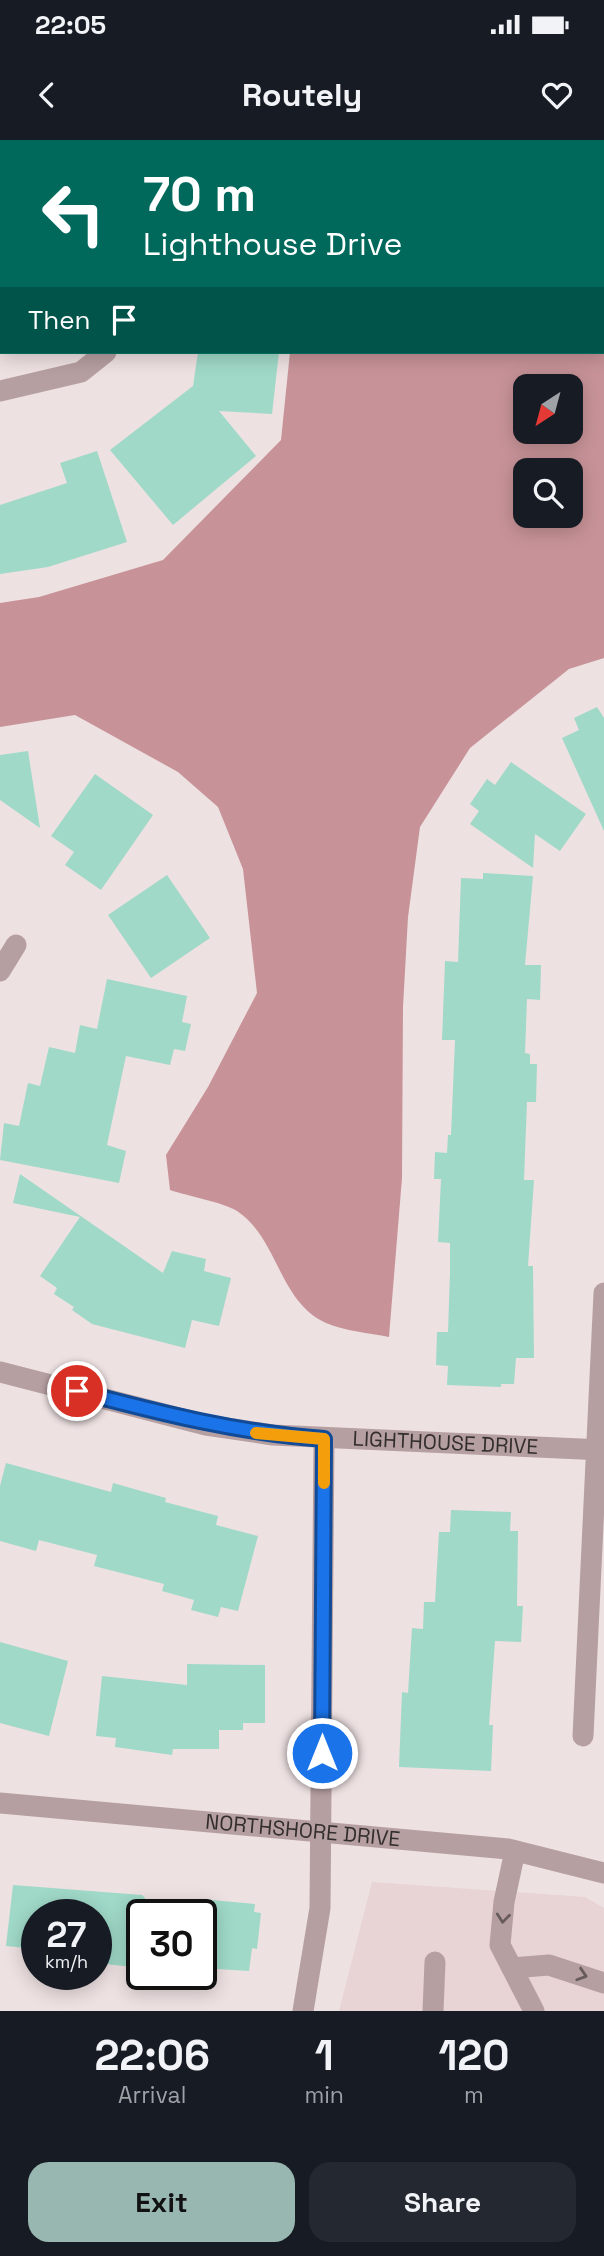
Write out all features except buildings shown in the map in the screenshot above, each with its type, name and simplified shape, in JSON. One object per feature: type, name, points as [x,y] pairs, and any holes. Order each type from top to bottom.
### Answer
[{"type":"street","points":[[0,391],[81,372],[104,354]]},
{"type":"street","points":[[0,971],[16,945]]},
{"type":"street","points":[[583,1736],[599,1450],[604,1293]]},
{"type":"street","name":"LIGHTHOUSE DRIVE","points":[[0,1371],[206,1425],[273,1436],[599,1450]]},
{"type":"street","points":[[303,2011],[320,1908],[324,1439]]},
{"type":"street","name":"NORTHSHORE DRIVE","points":[[0,1803],[515,1851],[604,1873]]},
{"type":"street","points":[[515,1851],[504,1902],[500,1945],[534,2011]]},
{"type":"street","points":[[433,2011],[435,1962]]},
{"type":"street","points":[[512,1968],[549,1965],[604,1983]]},
{"type":"shaded area","points":[[290,354],[604,354],[604,658],[569,669],[470,748],[420,827],[408,917],[403,1007],[402,1178],[389,1337],[333,1326],[310,1313],[288,1285],[262,1237],[251,1223],[231,1208],[170,1190],[166,1155],[208,1087],[257,993],[243,869],[218,807],[178,772],[75,715],[0,727],[0,603],[39,597],[163,560],[281,440]]},
{"type":"shaded area","points":[[372,1882],[585,1897],[604,1908],[604,2011],[339,2011]]},
{"type":"slow traffic","points":[[256,1433],[324,1439],[324,1483]]},
{"type":"route","points":[[77,1391],[206,1425],[273,1436],[324,1439],[322,1753]]}]
